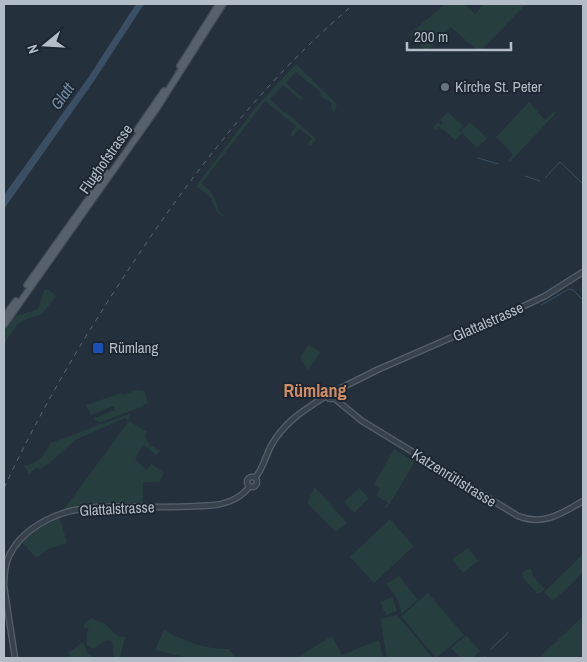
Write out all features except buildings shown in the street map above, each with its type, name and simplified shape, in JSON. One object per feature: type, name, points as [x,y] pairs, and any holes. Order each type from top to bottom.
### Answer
[{"type":"main road","name":"Flughofstrasse","points":[[4,317],[147,116],[219,4]]},
{"type":"main road","name":"Flughofstrasse","points":[[4,325],[156,111],[224,4]]},
{"type":"street","name":"Glattalstrasse","points":[[335,391],[526,305],[583,272]]},
{"type":"street","points":[[328,389],[335,391],[334,398],[331,399],[326,396],[328,389]]},
{"type":"street","name":"Glattalstrasse","points":[[16,658],[4,576],[9,556],[28,532],[49,519],[75,510],[101,507],[215,505],[232,501],[243,494],[250,486],[247,483],[248,478],[256,478],[270,448],[284,426],[304,409],[326,396]]},
{"type":"street","name":"Katzenrütistrasse","points":[[334,398],[362,421],[510,512],[523,518],[542,520],[554,517],[583,501]]},
{"type":"green space","points":[[445,4],[465,4],[475,14],[482,4],[526,4],[479,52],[451,27],[426,52],[410,34]]},
{"type":"green space","points":[[296,64],[337,104],[334,112],[331,102],[321,97],[320,92],[296,72],[286,83],[303,98],[301,100],[283,85],[270,99],[316,139],[311,146],[308,144],[312,138],[299,129],[292,137],[290,135],[296,126],[265,101],[202,183],[211,192],[219,212],[224,215],[223,217],[217,212],[210,197],[196,186],[255,108]]},
{"type":"green space","points":[[529,102],[545,120],[554,111],[556,113],[510,162],[508,160],[513,154],[496,137]]},
{"type":"green space","points":[[448,112],[463,126],[459,130],[460,132],[470,122],[487,138],[477,148],[462,133],[455,140],[439,126],[436,130],[433,127],[438,122],[441,125],[443,123],[440,120]]},
{"type":"green space","points":[[48,289],[56,296],[42,314],[22,321],[4,344],[4,335],[8,323],[16,316],[37,310],[45,290]]},
{"type":"green space","points":[[308,345],[321,352],[308,370],[300,358]]},
{"type":"green space","points":[[138,390],[144,391],[148,402],[141,407],[101,422],[96,421],[94,418],[115,410],[114,406],[91,415],[86,405],[121,393],[122,395]]},
{"type":"green space","points":[[131,413],[128,420],[125,418],[75,440],[51,462],[39,470],[37,467],[29,474],[24,466],[34,463],[40,458],[51,443]]},
{"type":"green space","points":[[129,421],[147,432],[145,436],[150,445],[160,451],[156,455],[143,445],[135,459],[146,470],[152,464],[164,473],[159,482],[143,482],[143,504],[104,505],[65,511],[64,509]]},
{"type":"green space","points":[[394,449],[410,459],[416,460],[387,508],[385,507],[388,503],[376,495],[380,488],[374,484]]},
{"type":"green space","points":[[315,487],[347,523],[336,532],[307,503]]},
{"type":"green space","points":[[359,488],[369,498],[354,513],[344,502]]},
{"type":"green space","points":[[60,518],[67,543],[48,549],[36,558],[22,542],[40,528]]},
{"type":"green space","points":[[390,519],[414,546],[374,583],[350,557]]},
{"type":"green space","points":[[468,548],[478,561],[463,573],[452,559]]},
{"type":"green space","points":[[583,554],[583,572],[553,601],[544,592]]},
{"type":"green space","points":[[531,568],[533,576],[545,589],[540,593],[537,593],[523,578],[522,572]]},
{"type":"green space","points":[[399,576],[418,600],[401,614],[397,598],[386,584]]},
{"type":"green space","points":[[428,593],[464,635],[436,658],[401,616]]},
{"type":"green space","points":[[392,597],[397,611],[386,615],[380,602]]},
{"type":"green space","points":[[397,615],[433,658],[387,658],[380,619]]},
{"type":"green space","points":[[583,616],[583,658],[539,658]]},
{"type":"green space","points":[[92,618],[103,622],[119,637],[125,637],[120,658],[114,658],[112,641],[106,640],[95,648],[90,648],[87,645],[89,628],[84,628],[84,623]]},
{"type":"green space","points":[[164,630],[195,644],[211,648],[229,649],[236,658],[184,658],[155,650]]},
{"type":"green space","points":[[466,635],[480,651],[473,658],[460,658],[451,648]]},
{"type":"green space","points":[[332,636],[342,655],[379,640],[383,658],[296,658]]},
{"type":"green space","points":[[83,642],[88,654],[92,658],[70,658],[68,653]]},
{"type":"water","points":[[136,4],[144,4],[94,81],[4,209],[4,195],[88,78]]},
{"type":"waterway","points":[[478,158],[498,164]]},
{"type":"waterway","points":[[545,178],[560,162],[583,184]]},
{"type":"waterway","points":[[525,176],[540,181]]},
{"type":"waterway","points":[[541,305],[569,289],[573,290],[583,300]]},
{"type":"waterway","points":[[491,649],[508,632]]},
{"type":"railway","points":[[4,488],[45,407],[75,355],[123,278],[174,204],[201,167],[258,98],[320,34],[354,4]]},
{"type":"place","name":"Kirche St. Peter","points":[[445,87]]},
{"type":"place","name":"Rümlang","points":[[98,348]]},
{"type":"district","name":"Rümlang","points":[[315,391]]},
{"type":"water label","name":"Glatt","points":[[62,96]]}]
